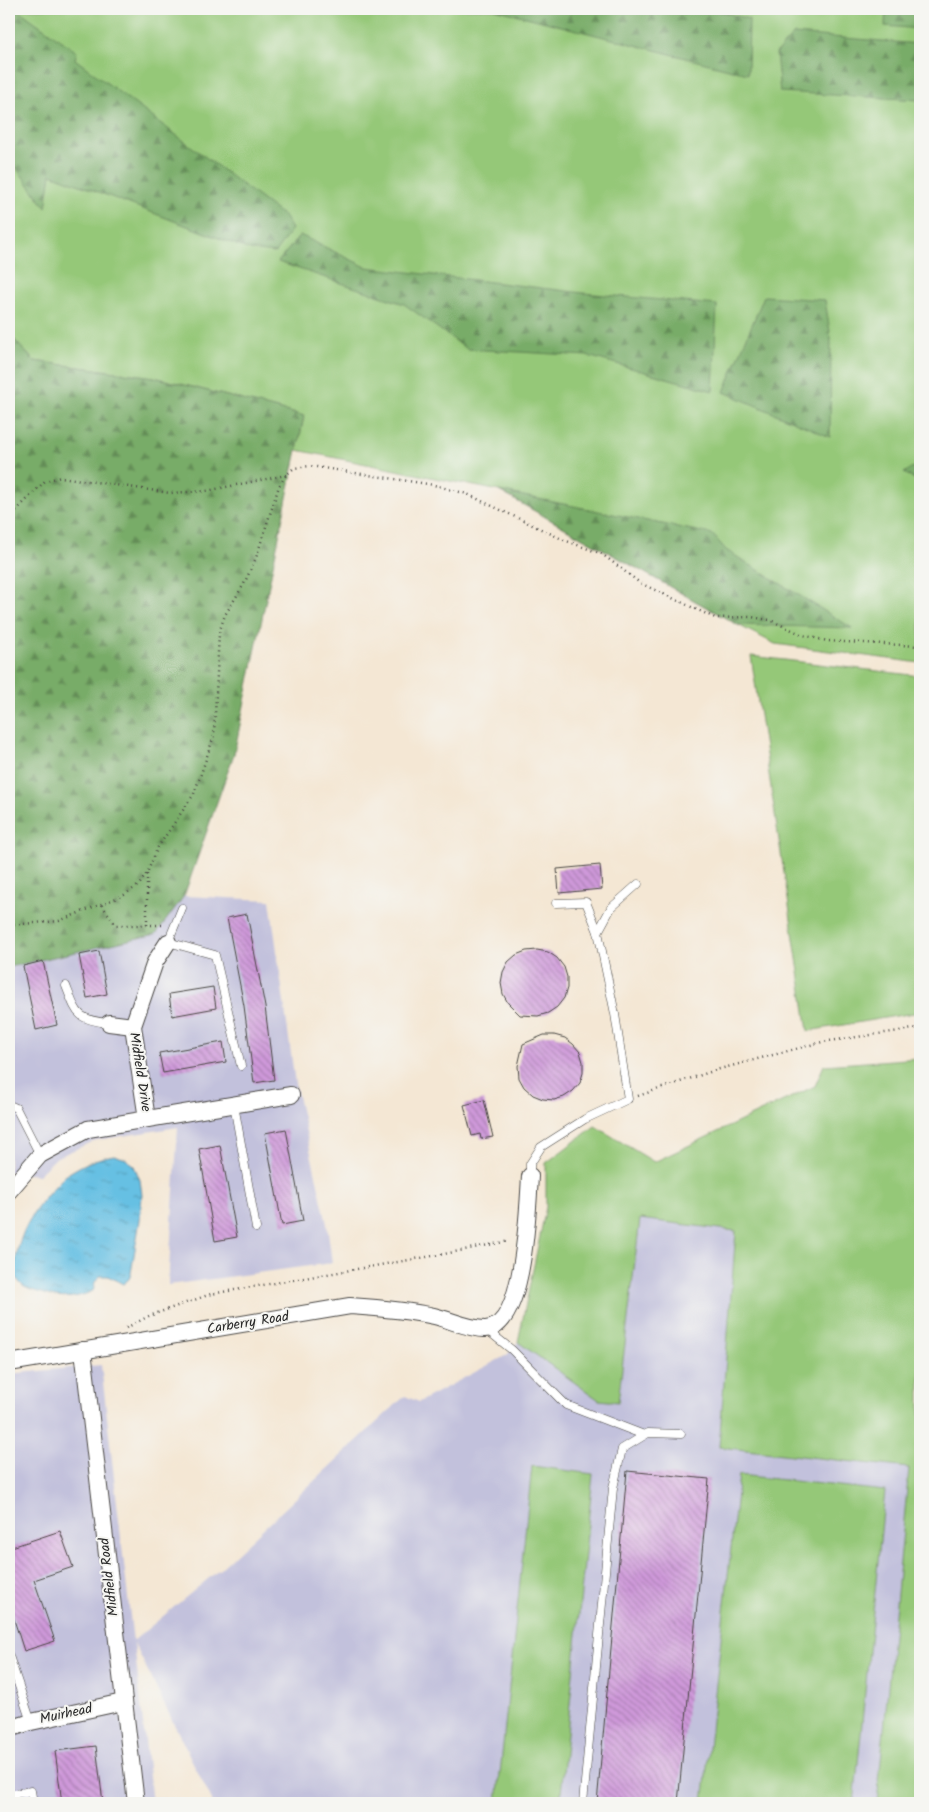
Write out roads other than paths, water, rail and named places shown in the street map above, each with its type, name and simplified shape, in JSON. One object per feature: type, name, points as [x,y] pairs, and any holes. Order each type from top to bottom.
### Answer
[{"type":"street","name":"Midfield Drive","points":[[147,1119],[133,1026],[155,962],[168,942]]},
{"type":"street","points":[[109,1023],[133,1026]]},
{"type":"street","name":"Midfield Drive","points":[[9,1190],[40,1155],[88,1129],[291,1095]]},
{"type":"street","points":[[486,1329],[494,1327],[504,1320],[512,1302],[524,1253],[530,1176]]},
{"type":"street","name":"Carberry Road","points":[[9,1363],[350,1306],[398,1309],[486,1329]]},
{"type":"street","name":"Midfield Road","points":[[83,1350],[136,1803]]},
{"type":"street","name":"Muirhead","points":[[9,1729],[31,1722],[124,1702]]},
{"type":"lane","points":[[598,932],[611,908],[638,884]]},
{"type":"lane","points":[[530,1176],[530,1164],[541,1147],[585,1119],[628,1099],[615,1014],[598,932],[586,902],[556,903]]},
{"type":"lane","points":[[182,908],[168,942],[215,955],[241,1066]]},
{"type":"lane","points":[[66,986],[75,1010],[84,1018],[109,1023]]},
{"type":"lane","points":[[9,1105],[16,1108],[40,1155]]},
{"type":"lane","points":[[234,1105],[256,1228]]},
{"type":"lane","points":[[486,1329],[512,1350],[566,1405],[644,1435]]},
{"type":"lane","points":[[583,1803],[614,1488],[622,1449],[648,1433],[681,1434]]},
{"type":"lane","points":[[9,1656],[31,1722]]},
{"type":"lane","points":[[9,1795],[31,1791],[33,1803]]},
{"type":"water","points":[[114,1155],[126,1159],[134,1166],[140,1180],[142,1195],[140,1220],[129,1279],[123,1284],[108,1276],[100,1276],[95,1282],[93,1291],[68,1298],[55,1297],[30,1290],[23,1286],[16,1275],[16,1259],[20,1240],[38,1208],[56,1185],[69,1173],[90,1162]]}]
